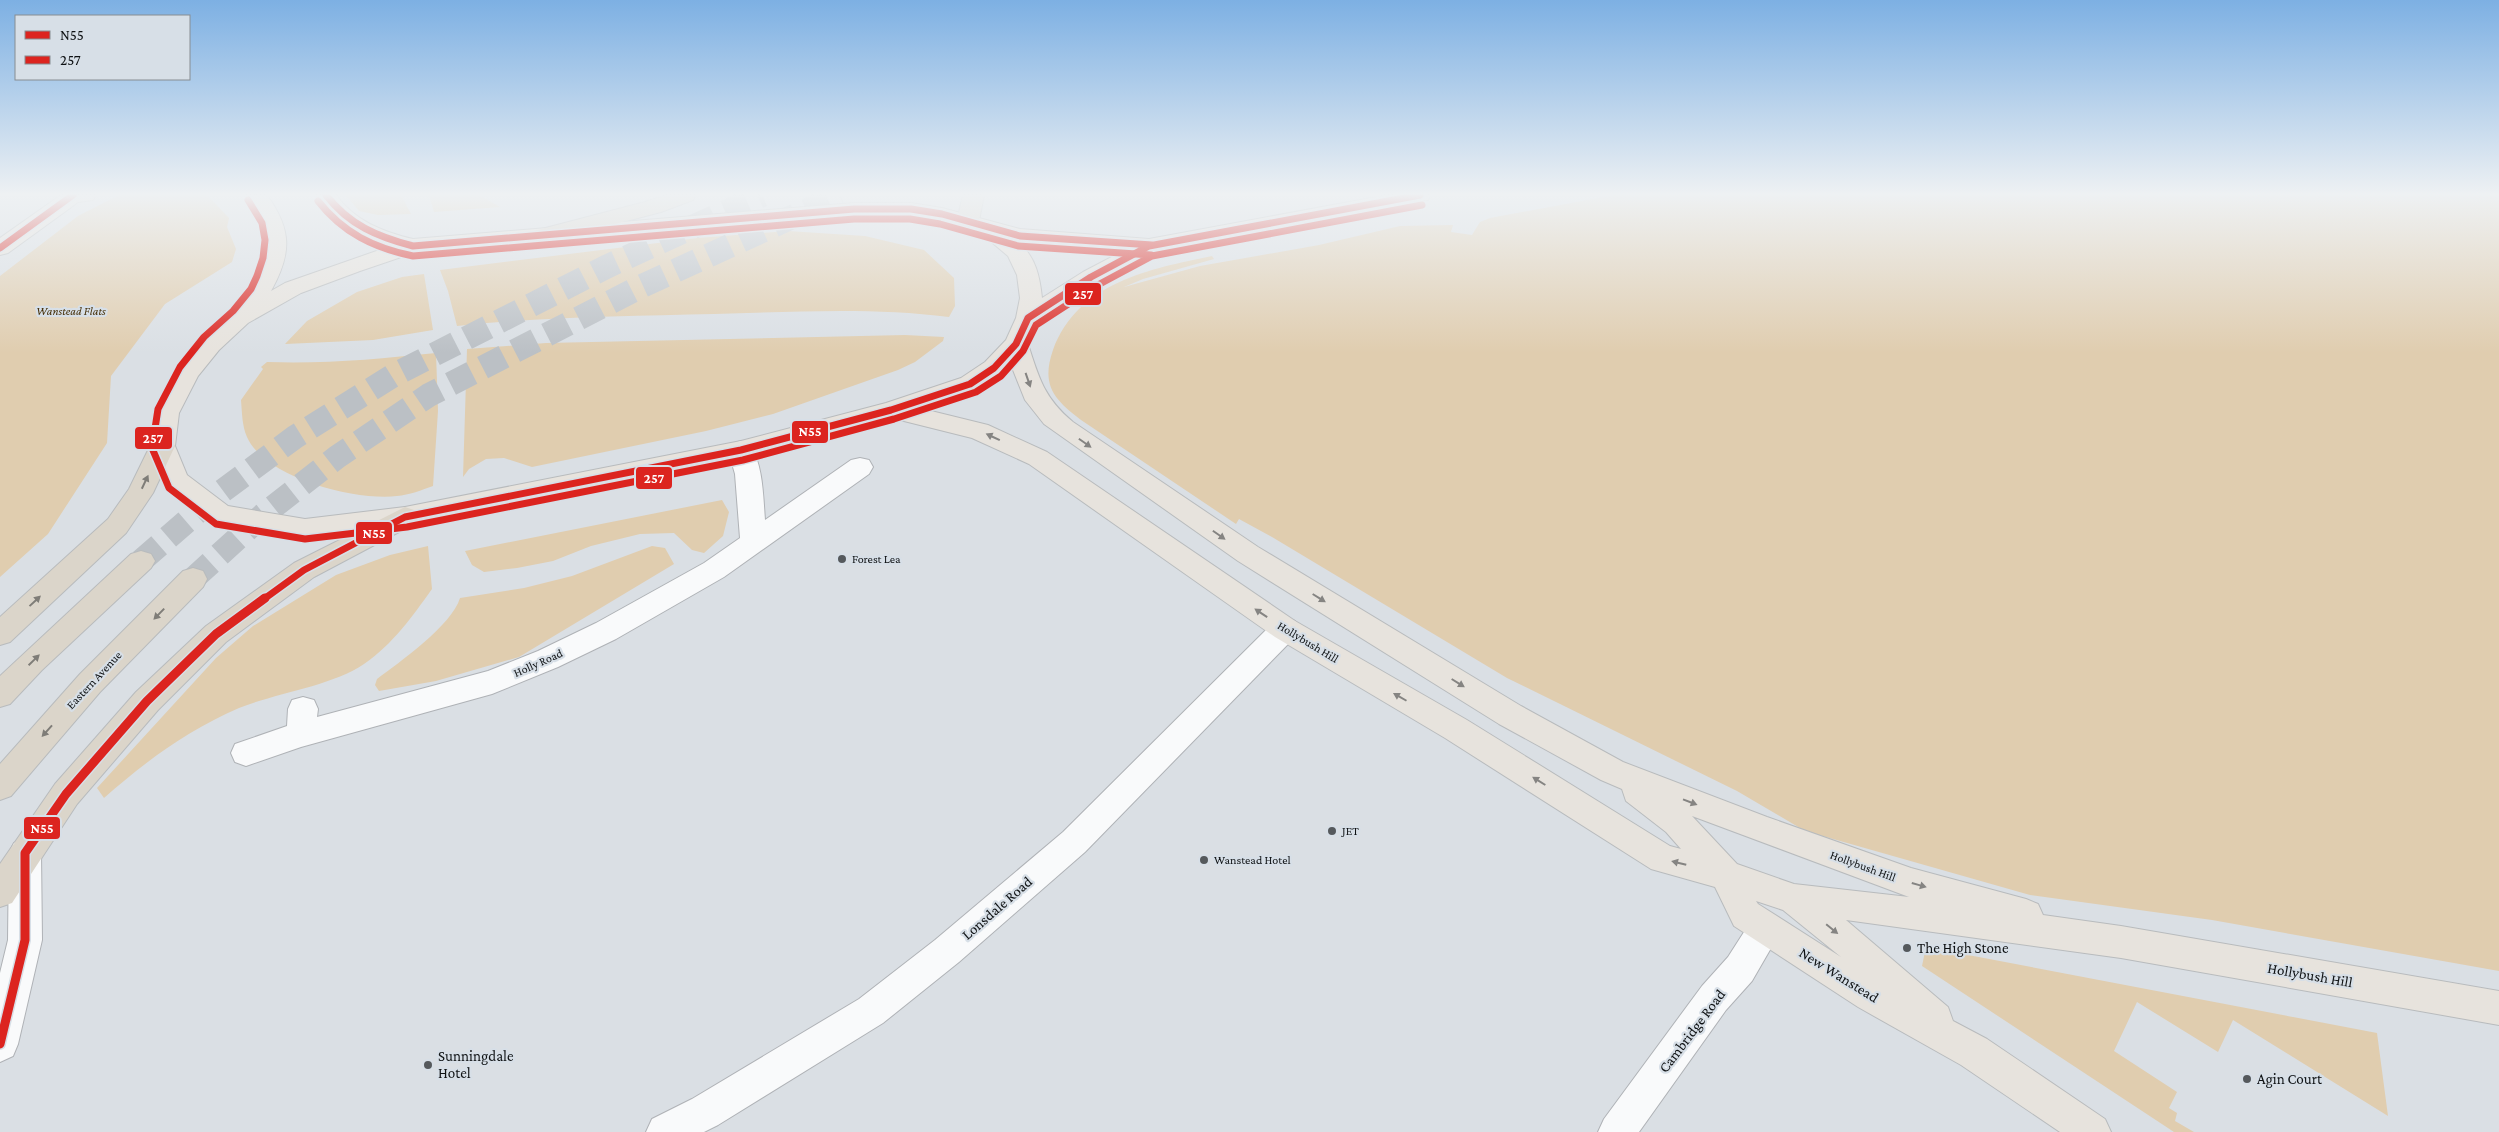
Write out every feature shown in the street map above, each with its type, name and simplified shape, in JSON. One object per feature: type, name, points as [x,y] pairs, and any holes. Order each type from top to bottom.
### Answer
[{"type":"highway","points":[[0,634],[117,526],[140,493],[162,446]]},
{"type":"highway","points":[[0,892],[66,794],[147,702],[216,634],[304,570],[405,517]]},
{"type":"highway","points":[[0,695],[32,662],[141,561]]},
{"type":"highway","name":"Eastern Avenue","points":[[0,786],[90,684],[193,579]]},
{"type":"main road","points":[[274,248],[273,260],[259,294],[240,318],[211,344],[188,372],[167,413],[162,446],[176,481],[221,515],[304,529],[405,517],[741,450],[891,410],[970,384],[994,368],[1016,344],[1028,318],[1031,298],[1028,275],[1018,253],[1012,248]]},
{"type":"main road","points":[[240,318],[293,288],[407,248]]},
{"type":"main road","points":[[1028,318],[1091,277],[1145,248]]},
{"type":"main road","name":"Hollybush Hill","points":[[1016,344],[1034,399],[1046,414],[1064,428],[1248,554],[1510,715],[1612,772],[1761,829],[1911,883],[2121,942]]},
{"type":"main road","name":"Hollybush Hill","points":[[891,410],[979,431],[1038,458],[1285,629],[1456,729],[1662,859],[1726,875],[1794,899],[1853,905],[2121,942],[2499,1008]]},
{"type":"main road","name":"Hollybush Hill","points":[[1612,772],[1677,822],[1726,875]]},
{"type":"main road","name":"New Wanstead","points":[[1726,875],[1746,915],[1765,929],[1870,995],[1974,1052],[2092,1132]]},
{"type":"main road","name":"New Wanstead","points":[[1794,899],[1856,948],[1974,1052]]},
{"type":"street","points":[[741,450],[748,474],[754,542]]},
{"type":"street","name":"Holly Road","points":[[246,753],[302,722],[413,702],[492,682],[548,659],[606,631],[714,570],[860,467]]},
{"type":"street","name":"Lonsdale Road","points":[[665,1132],[705,1112],[871,1011],[947,952],[1074,842],[1285,629]]},
{"type":"street","points":[[0,1044],[25,940],[25,853]]},
{"type":"street","name":"Cambridge Road","points":[[1617,1132],[1714,998],[1740,969],[1765,929]]},
{"type":"green space","name":"Wanstead Flats","points":[[37,248],[236,249],[232,262],[165,304],[111,376],[107,443],[48,534],[0,577],[0,276]]},
{"type":"green space","points":[[619,248],[915,248],[924,250],[954,278],[955,306],[949,317],[891,312],[802,311],[585,317],[457,326],[448,291],[440,270]]},
{"type":"green space","points":[[1303,248],[2499,248],[2499,971],[2212,920],[2030,895],[1805,831],[1737,791],[1507,678],[1272,537],[1239,519],[1236,524],[1084,422],[1058,400],[1050,384],[1048,374],[1049,363],[1064,327],[1080,308],[1098,294],[1119,282],[1165,267],[1212,256],[1214,259],[1143,279],[1124,287],[1200,266]]},
{"type":"green space","points":[[424,274],[433,330],[373,340],[285,344],[307,321],[357,292],[402,277]]},
{"type":"green space","points":[[905,335],[944,337],[943,341],[915,362],[898,370],[773,414],[706,431],[532,467],[504,458],[486,459],[469,469],[463,477],[467,349],[546,343]]},
{"type":"green space","points":[[436,353],[438,411],[433,486],[397,496],[380,497],[359,495],[313,484],[272,464],[257,452],[245,433],[241,400],[263,369],[261,367],[267,362],[352,360]]},
{"type":"green space","points":[[722,500],[729,512],[723,536],[704,553],[692,550],[674,533],[640,534],[591,546],[553,561],[484,572],[472,565],[465,551]]},
{"type":"green space","points":[[428,546],[432,589],[401,630],[384,648],[364,664],[351,672],[320,684],[239,708],[202,726],[168,747],[104,798],[97,788],[216,658],[253,626],[336,575],[390,555]]},
{"type":"green space","points":[[652,546],[665,548],[674,564],[519,657],[436,681],[379,691],[375,685],[377,679],[411,653],[447,620],[460,598],[524,588],[572,576]]},
{"type":"green space","points":[[1926,947],[2377,1033],[2388,1116],[2233,1020],[2218,1052],[2137,1002],[2114,1051],[2177,1092],[2169,1108],[2177,1113],[2175,1121],[2194,1132],[2174,1132],[1922,966]]},
{"type":"tunnel","points":[[141,561],[217,495],[295,437],[394,375],[648,248]]},
{"type":"tunnel","points":[[193,579],[263,515],[337,457],[429,395],[640,287],[725,248]]},
{"type":"transit line","name":"257","points":[[264,248],[263,258],[251,289],[233,311],[204,337],[180,367],[158,409],[152,448],[169,488],[216,524],[305,539],[407,527],[743,460],[894,419],[976,392],[1001,376],[1023,351],[1036,325],[1096,286],[1152,256],[1195,248]]},
{"type":"transit line","name":"257","points":[[382,248],[413,256],[510,248]]},
{"type":"transit line","name":"257","points":[[1045,248],[1151,255]]},
{"type":"transit line","name":"N55","points":[[0,1044],[25,940],[25,853],[66,794],[147,701],[216,634],[304,570],[405,517],[741,450],[891,410],[970,384],[994,368],[1016,344],[1028,318],[1091,277],[1146,248]]},
{"type":"place","name":"Forest Lea","points":[[842,559]]},
{"type":"place","name":"JET","points":[[1332,831]]},
{"type":"place","name":"Wanstead Hotel","points":[[1204,860]]},
{"type":"place","name":"The High Stone","points":[[1907,948]]},
{"type":"place","name":"Sunningdale Hotel","points":[[428,1065]]},
{"type":"place","name":"Agin Court","points":[[2247,1079]]}]
